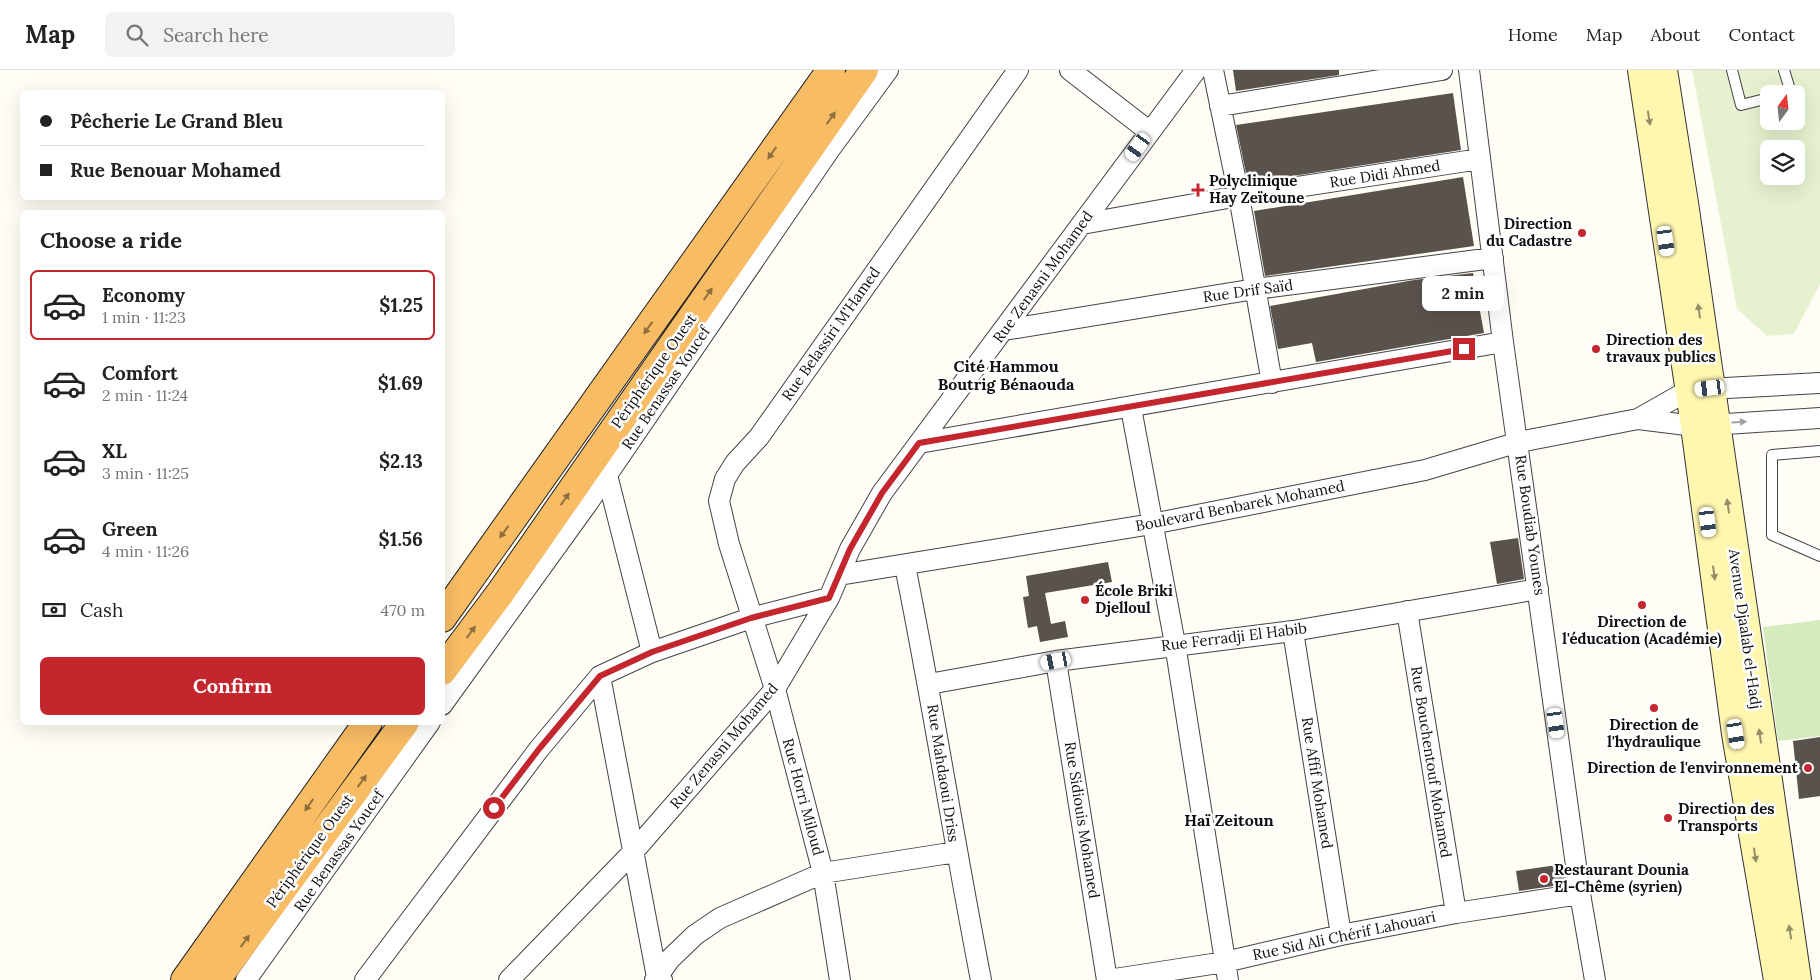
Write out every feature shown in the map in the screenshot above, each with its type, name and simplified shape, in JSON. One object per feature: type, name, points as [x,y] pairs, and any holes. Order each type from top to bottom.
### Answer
[{"type":"highway","name":"Périphérique Ouest","points":[[445,614],[831,70]]},
{"type":"highway","name":"Périphérique Ouest","points":[[445,667],[506,584],[864,70]]},
{"type":"highway","name":"Périphérique Ouest","points":[[185,980],[366,725]]},
{"type":"highway","name":"Périphérique Ouest","points":[[216,980],[403,725]]},
{"type":"main road","name":"Avenue Djaalab el-Hadj","points":[[1642,70],[1700,389],[1797,980]]},
{"type":"main road","name":"Avenue Djaalab el-Hadj","points":[[1663,70],[1684,203],[1700,389]]},
{"type":"main road","name":"Avenue Djaalab el-Hadj","points":[[1706,425],[1736,734],[1764,911],[1778,980]]},
{"type":"street","name":"Rue Benassas Youcef","points":[[445,701],[607,475],[830,149],[888,70]]},
{"type":"street","name":"Rue Belassiri M'Hamed","points":[[751,618],[729,544],[720,501],[725,479],[735,463],[759,437],[1018,70]]},
{"type":"street","name":"Rue Zenasni Mohamed","points":[[509,980],[634,851],[775,689],[829,598],[850,549],[882,493],[1196,70]]},
{"type":"street","points":[[1213,70],[1239,196],[1272,383]]},
{"type":"street","points":[[1220,106],[1442,70]]},
{"type":"street","name":"Rue Boudiab Younes","points":[[1469,70],[1503,342],[1519,442],[1580,894],[1595,980]]},
{"type":"street","points":[[1078,72],[1150,132]]},
{"type":"street","name":"Rue Didi Ahmed","points":[[1082,224],[1239,196],[1480,159]]},
{"type":"street","name":"Rue Drif Saïd","points":[[1004,330],[1255,290],[1493,258]]},
{"type":"street","points":[[919,443],[1131,408],[1503,342]]},
{"type":"street","name":"Boulevard Benbarek Mohamed","points":[[839,575],[905,566],[1152,524],[1425,470],[1519,442],[1638,419],[1700,389],[1820,383]]},
{"type":"street","points":[[1131,408],[1175,644],[1227,971]]},
{"type":"street","name":"Boulevard Benbarek Mohamed","points":[[1638,419],[1706,425],[1820,418]]},
{"type":"street","points":[[607,475],[652,652]]},
{"type":"street","name":"Rue Mahdaoui Driss","points":[[905,566],[929,684],[956,852],[981,980]]},
{"type":"street","name":"Rue Ferradji El Habib","points":[[929,684],[1056,661],[1175,644],[1293,631],[1538,589]]},
{"type":"street","points":[[365,980],[539,749],[600,676],[652,652],[751,618],[829,598]]},
{"type":"street","name":"Rue Bouchentouf Mohamed","points":[[1408,611],[1456,913]]},
{"type":"street","name":"Rue Horri Miloud","points":[[751,618],[775,689],[823,873],[840,980]]},
{"type":"street","name":"Rue Affif Mohamed","points":[[1293,631],[1341,935]]},
{"type":"street","name":"Rue Sidiouis Mohamed","points":[[1056,661],[1107,980]]},
{"type":"street","points":[[600,676],[658,979]]},
{"type":"street","name":"Rue Benassas Youcef","points":[[246,980],[428,725]]},
{"type":"street","points":[[658,979],[670,959],[695,935],[720,918],[823,873],[956,852]]},
{"type":"street","name":"Rue Sid Ali Chérif Lahouari","points":[[1107,980],[1227,971],[1341,935],[1456,913],[1580,894]]},
{"type":"lane","points":[[1732,70],[1741,105],[1760,100]]},
{"type":"lane","points":[[1784,70],[1789,85]]},
{"type":"lane","points":[[1820,451],[1772,455],[1772,535],[1820,556]]},
{"type":"green space","points":[[1692,70],[1820,70],[1820,284],[1794,334],[1767,336],[1737,309]]},
{"type":"green space","points":[[1820,620],[1820,736],[1778,741],[1763,627]]},
{"type":"building","points":[[1233,70],[1339,70],[1339,75],[1236,91]]},
{"type":"building","points":[[1453,93],[1461,150],[1248,183],[1236,125]]},
{"type":"building","points":[[1463,177],[1474,246],[1265,276],[1254,211]]},
{"type":"building","points":[[1473,273],[1484,333],[1316,362],[1312,343],[1278,349],[1270,306],[1414,280]]},
{"type":"building","points":[[1518,538],[1524,579],[1497,584],[1490,542]]},
{"type":"building","points":[[1108,562],[1112,582],[1045,593],[1051,624],[1065,621],[1068,637],[1040,642],[1037,626],[1028,628],[1023,597],[1029,596],[1026,576]]},
{"type":"building","name":"Direction de l'environnement","points":[[1820,737],[1820,796],[1799,799],[1793,741]]},
{"type":"building","name":"Restaurant Dounia El-Chême (syrien)","points":[[1564,864],[1567,884],[1519,891],[1516,871]]},
{"type":"place","name":"Polyclinique Hay Zeïtoune","points":[[1198,190]]},
{"type":"place","name":"Direction du Cadastre","points":[[1582,233]]},
{"type":"place","name":"Direction des travaux publics","points":[[1596,349]]},
{"type":"place","name":"École Briki Djelloul","points":[[1085,600]]},
{"type":"place","name":"Direction de l'éducation (Académie)","points":[[1642,605]]},
{"type":"place","name":"Direction de l'hydraulique","points":[[1654,708]]},
{"type":"place","name":"Direction de l'environnement","points":[[1808,768]]},
{"type":"place","name":"Direction des Transports","points":[[1668,818]]},
{"type":"place","name":"Restaurant Dounia El-Chême (syrien)","points":[[1544,879]]},
{"type":"district","name":"Cité Hammou Boutrig Bénaouda","points":[[1006,375]]},
{"type":"district","name":"Haï Zeitoun","points":[[1229,820]]},
{"type":"route","points":[[494,808],[539,749],[600,676],[652,652],[751,618],[829,598],[850,549],[882,493],[919,443],[1131,408],[1464,349]]}]
